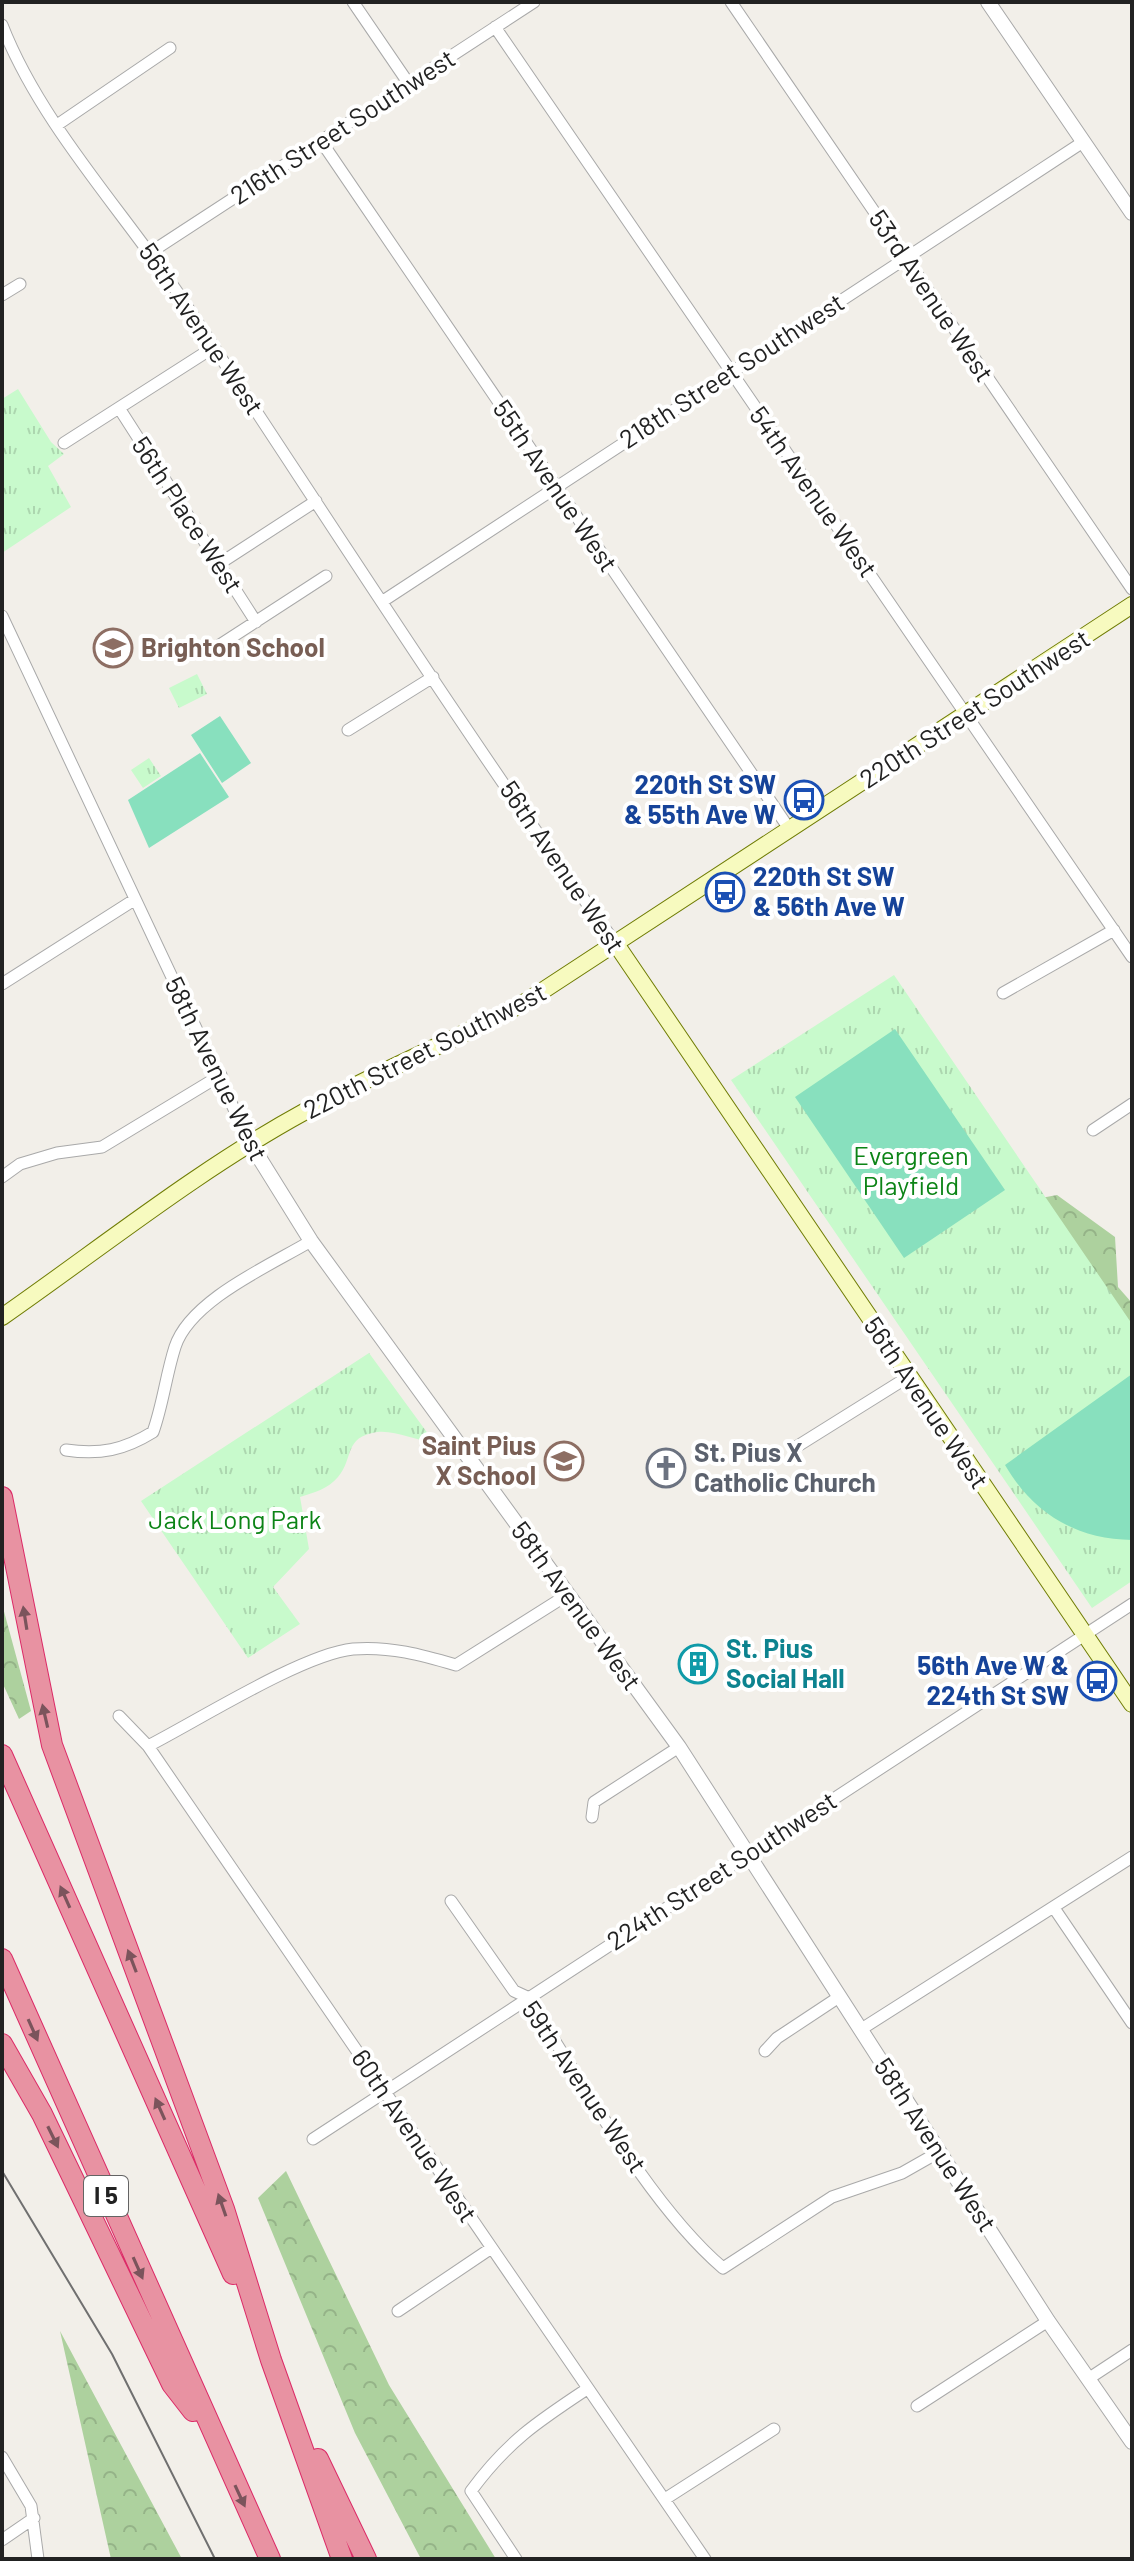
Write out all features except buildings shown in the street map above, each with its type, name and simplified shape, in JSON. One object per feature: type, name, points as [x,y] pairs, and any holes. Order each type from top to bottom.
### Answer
[{"type":"highway","points":[[2,1497],[52,1745],[224,2209],[271,2360],[342,2559]]},
{"type":"highway","points":[[2,1755],[271,2360],[366,2559]]},
{"type":"highway","name":"I 5","points":[[2,1959],[211,2433],[270,2559]]},
{"type":"highway","points":[[2,2044],[42,2114],[172,2384],[211,2433]]},
{"type":"main road","name":"220th Street Southwest","points":[[2,1317],[250,1143],[363,1081],[476,1029],[616,944],[1132,605]]},
{"type":"main road","name":"56th Avenue West","points":[[616,944],[1132,1704]]},
{"type":"street","points":[[353,2],[409,84]]},
{"type":"street","name":"216th Street Southwest","points":[[151,252],[534,2]]},
{"type":"street","name":"53rd Avenue West","points":[[731,2],[1132,589]]},
{"type":"street","points":[[988,2],[1132,213]]},
{"type":"street","name":"56th Avenue West","points":[[2,25],[15,59],[57,125],[151,252],[433,677],[616,944]]},
{"type":"street","name":"54th Avenue West","points":[[495,27],[1132,957]]},
{"type":"street","points":[[57,125],[170,48]]},
{"type":"street","name":"55th Avenue West","points":[[321,141],[790,830]]},
{"type":"street","name":"218th Street Southwest","points":[[383,601],[1083,142]]},
{"type":"street","points":[[2,295],[20,284]]},
{"type":"street","points":[[64,443],[214,347]]},
{"type":"street","name":"56th Place West","points":[[119,408],[256,622]]},
{"type":"street","points":[[219,564],[316,501]]},
{"type":"street","points":[[212,650],[326,576]]},
{"type":"street","name":"58th Avenue West","points":[[2,616],[134,900],[221,1075],[250,1143],[311,1241],[679,1747],[1048,2321],[1132,2442]]},
{"type":"street","points":[[348,730],[433,677]]},
{"type":"street","points":[[2,984],[134,900]]},
{"type":"street","points":[[1003,993],[1114,930]]},
{"type":"street","points":[[2,1177],[20,1164],[45,1156],[102,1147],[221,1075]]},
{"type":"street","points":[[1093,1130],[1132,1104]]},
{"type":"street","points":[[66,1450],[91,1454],[128,1447],[153,1432],[175,1345],[194,1316],[221,1294],[311,1241]]},
{"type":"street","points":[[796,1447],[908,1377]]},
{"type":"street","points":[[148,1746],[303,1665],[351,1649],[405,1650],[456,1665],[567,1595]]},
{"type":"street","name":"224th Street Southwest","points":[[313,2139],[1132,1604]]},
{"type":"street","name":"60th Avenue West","points":[[119,1716],[148,1746],[705,2559]]},
{"type":"street","points":[[592,1817],[594,1802],[679,1747]]},
{"type":"street","points":[[860,2030],[1132,1857]]},
{"type":"street","name":"59th Avenue West","points":[[451,1901],[514,1991],[527,1997],[648,2181],[708,2255],[723,2268],[832,2197],[902,2173],[939,2152]]},
{"type":"street","points":[[1054,1908],[1132,2023]]},
{"type":"street","points":[[765,2051],[777,2038],[839,1997]]},
{"type":"street","points":[[398,2311],[490,2249]]},
{"type":"street","points":[[917,2406],[1048,2321]]},
{"type":"street","points":[[1088,2379],[1132,2350]]},
{"type":"street","points":[[516,2559],[471,2491],[499,2453],[527,2429],[587,2389]]},
{"type":"street","points":[[665,2499],[774,2429]]},
{"type":"street","points":[[2,2457],[26,2493],[34,2518],[38,2559]]},
{"type":"street","points":[[2,2540],[34,2518]]},
{"type":"green space","points":[[18,389],[51,442],[64,454],[48,466],[71,507],[2,553],[2,399]]},
{"type":"green space","points":[[197,674],[207,694],[179,708],[169,688]]},
{"type":"green space","points":[[220,716],[251,763],[222,783],[191,735]]},
{"type":"green space","points":[[200,753],[229,797],[149,848],[128,800]]},
{"type":"green space","points":[[149,758],[161,776],[143,788],[131,770]]},
{"type":"green space","name":"Evergreen Playfield","points":[[894,975],[1132,1324],[1132,1581],[1092,1608],[731,1080]]},
{"type":"green space","points":[[895,1029],[1005,1190],[904,1258],[795,1097]]},
{"type":"green space","points":[[1057,1195],[1115,1237],[1118,1287],[1132,1303],[1132,1334],[1025,1201]]},
{"type":"green space","name":"Jack Long Park","points":[[369,1353],[434,1442],[391,1433],[366,1435],[354,1444],[343,1470],[334,1481],[321,1490],[300,1497],[309,1549],[273,1587],[300,1624],[248,1658],[141,1501]]},
{"type":"green space","points":[[1132,1374],[1132,1540],[1092,1535],[1058,1520],[1029,1497],[1005,1465]]},
{"type":"green space","points":[[2,1604],[31,1711],[19,1719],[2,1682]]},
{"type":"green space","points":[[286,2171],[389,2385],[496,2559],[421,2559],[355,2433],[258,2198]]},
{"type":"green space","points":[[60,2331],[182,2559],[111,2559]]},
{"type":"tram line","points":[[2,2171],[112,2354],[215,2559]]},
{"type":"place","name":"Brighton School","points":[[113,648]]},
{"type":"place","name":"220th St SW & 55th Ave W","points":[[804,800]]},
{"type":"place","name":"220th St SW & 56th Ave W","points":[[725,892]]},
{"type":"place","name":"Saint Pius X School","points":[[564,1461]]},
{"type":"place","name":"St. Pius X Catholic Church","points":[[666,1468]]},
{"type":"place","name":"St. Pius Social Hall","points":[[698,1664]]},
{"type":"place","name":"56th Ave W & 224th St SW","points":[[1097,1681]]}]
